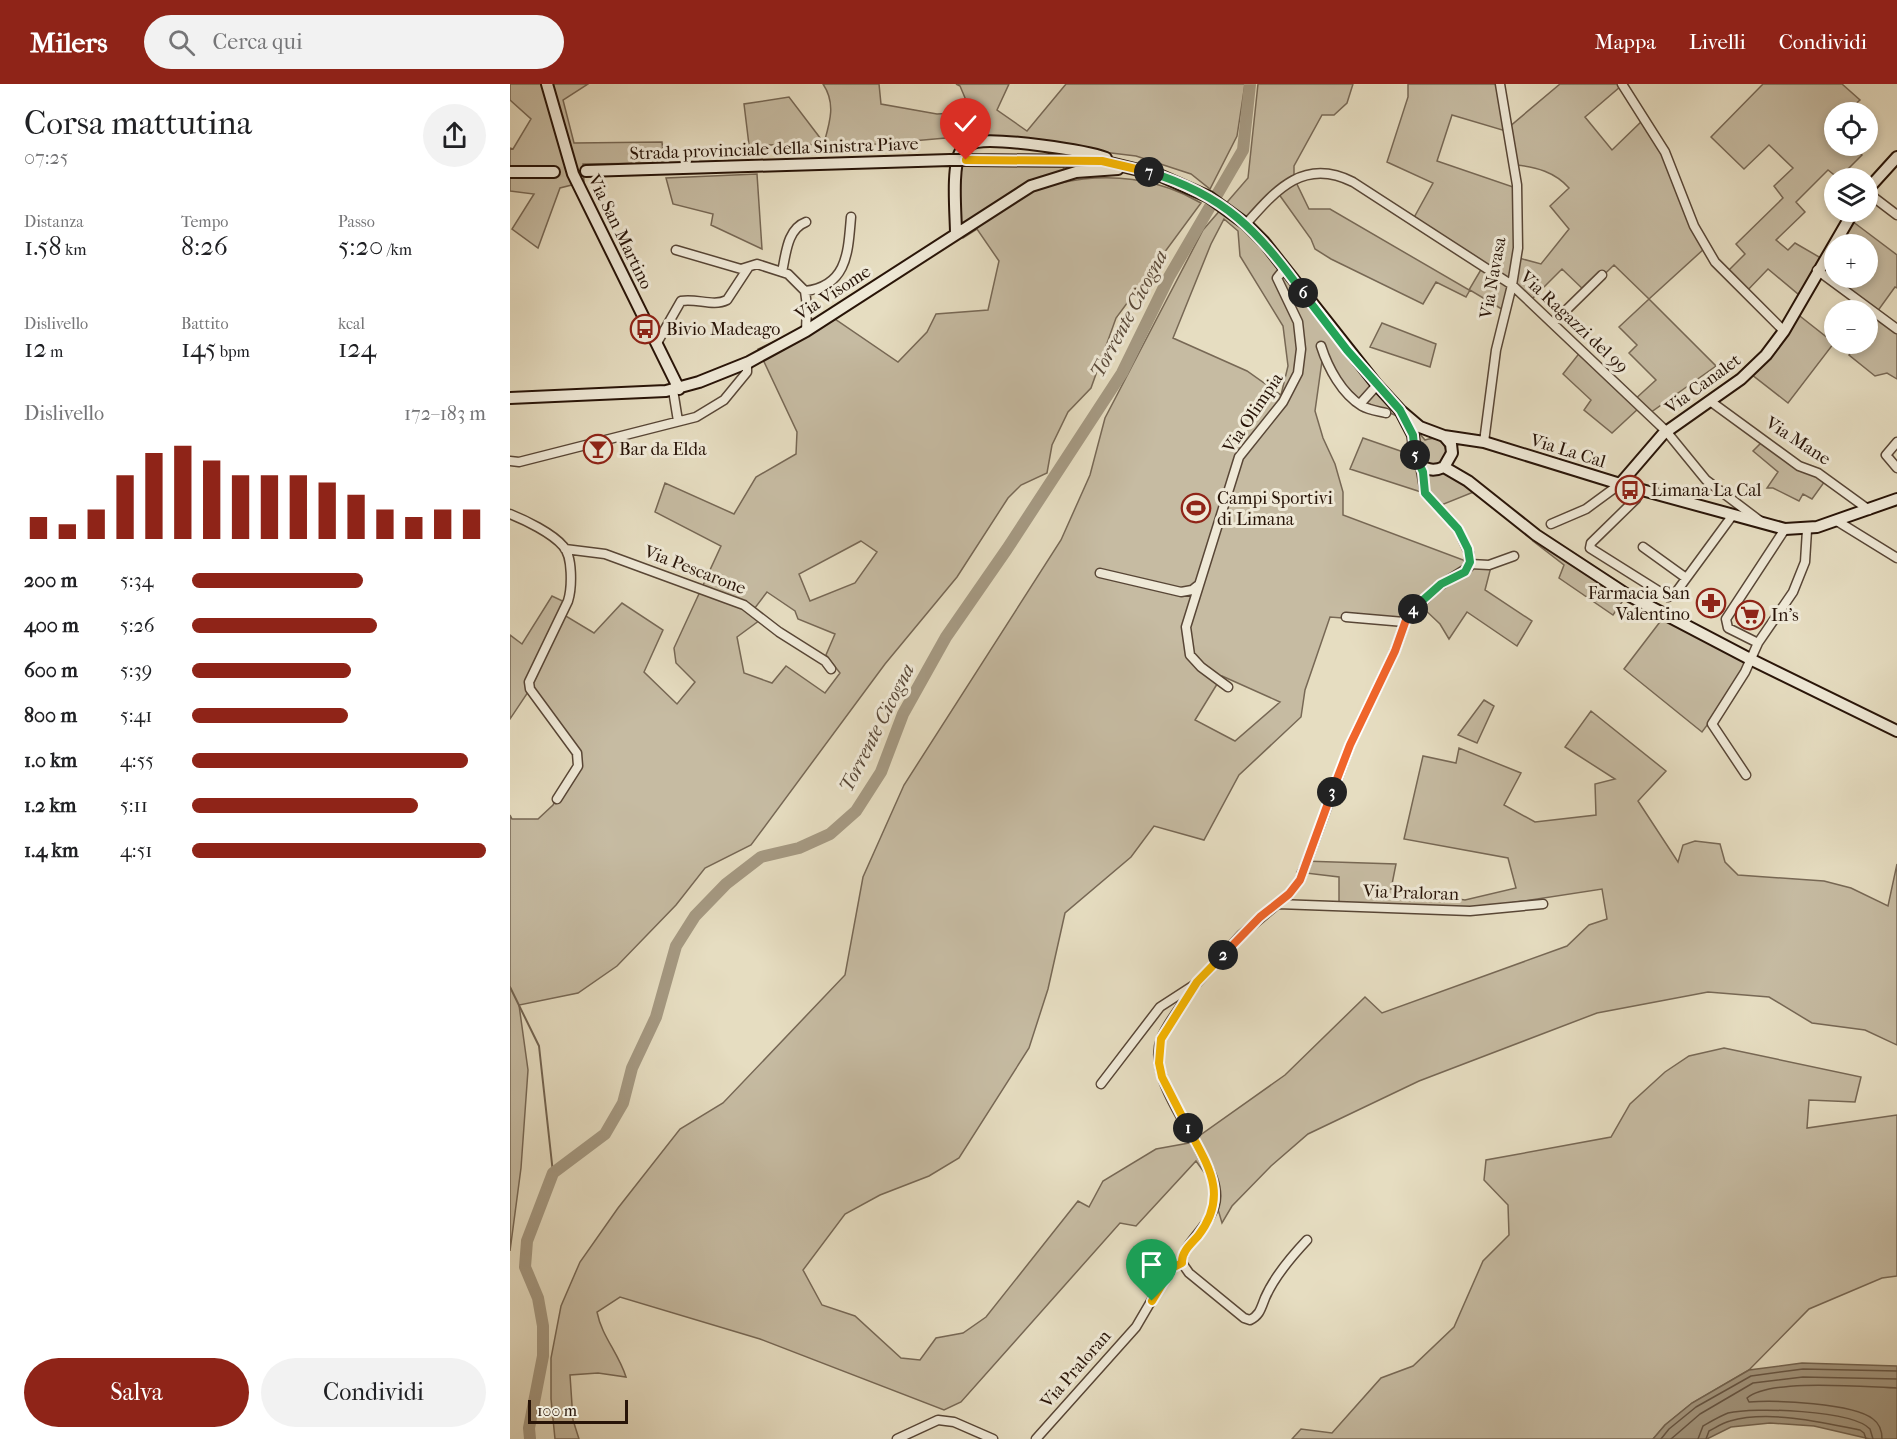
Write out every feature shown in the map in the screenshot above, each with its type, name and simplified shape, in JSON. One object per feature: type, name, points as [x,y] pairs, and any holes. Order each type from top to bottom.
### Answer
[{"type":"street","name":"Via San Martino","points":[[547,84],[573,174],[657,343],[676,389]]},
{"type":"street","name":"Via Navasa","points":[[1484,442],[1496,350],[1512,285],[1518,248],[1517,185],[1500,84]]},
{"type":"street","points":[[1622,84],[1665,152],[1694,226],[1715,262],[1784,331]]},
{"type":"street","points":[[956,234],[957,166],[961,151],[970,144],[986,141],[1090,152],[1133,168]]},
{"type":"street","points":[[1878,179],[1897,157]]},
{"type":"street","name":"Strada provinciale della Sinistra Piave","points":[[586,171],[950,160],[1102,161],[1133,168],[1192,188],[1228,209],[1246,224],[1285,268],[1377,385],[1400,410]]},
{"type":"street","name":"Via Visome","points":[[510,398],[676,389],[747,363],[806,331],[1012,196],[1044,180],[1076,172],[1133,168]]},
{"type":"street","points":[[510,172],[555,172]]},
{"type":"street","name":"Via Ragazzi del 99","points":[[1246,224],[1274,194],[1293,179],[1316,173],[1338,176],[1353,182],[1512,285],[1666,431],[1706,480],[1765,526]]},
{"type":"street","points":[[1878,199],[1897,215]]},
{"type":"street","points":[[805,291],[825,285],[843,269],[849,244],[851,217]]},
{"type":"street","points":[[782,272],[792,233],[798,225],[806,222]]},
{"type":"street","name":"Via Canalet","points":[[1620,484],[1666,431],[1750,372],[1766,355],[1784,331],[1847,222]]},
{"type":"street","points":[[676,250],[741,269],[757,264],[788,274],[805,291],[806,331]]},
{"type":"street","points":[[657,343],[681,301],[713,303],[728,300],[748,268]]},
{"type":"street","name":"Via Olimpia","points":[[1198,585],[1239,457],[1283,402],[1298,374],[1301,349],[1298,322],[1276,279],[1285,268]]},
{"type":"street","points":[[1818,270],[1897,329]]},
{"type":"street","points":[[1553,323],[1602,275]]},
{"type":"street","points":[[1321,346],[1334,376],[1360,404],[1386,413]]},
{"type":"street","points":[[510,461],[519,462],[696,417],[724,400],[747,372],[747,363]]},
{"type":"street","points":[[1360,404],[1377,385]]},
{"type":"street","points":[[676,389],[678,421]]},
{"type":"street","name":"Via Mane","points":[[1710,401],[1799,466],[1818,472],[1869,510]]},
{"type":"street","points":[[1400,410],[1431,432],[1444,436],[1468,481]]},
{"type":"street","points":[[1400,410],[1415,444]]},
{"type":"street","points":[[1431,432],[1419,438],[1415,444],[1414,455],[1424,475],[1423,486],[1428,498],[1447,515],[1458,529],[1468,549],[1470,564],[1489,565],[1514,556]]},
{"type":"street","name":"Via La Cal","points":[[1444,436],[1484,442],[1640,490],[1785,530],[1807,530],[1897,499]]},
{"type":"street","points":[[1423,486],[1463,441],[1472,440]]},
{"type":"street","points":[[1897,442],[1886,455],[1897,468]]},
{"type":"street","points":[[1420,465],[1439,468],[1468,481],[1536,536],[1589,571],[1663,614],[1897,731]]},
{"type":"street","points":[[1551,524],[1586,509],[1620,484]]},
{"type":"street","points":[[1640,490],[1636,499],[1591,543],[1590,548],[1668,597],[1674,596],[1732,516]]},
{"type":"street","name":"Via Pescarone","points":[[510,514],[527,521],[565,549],[605,554],[744,605],[779,632],[825,661],[831,669]]},
{"type":"street","points":[[1837,521],[1897,558]]},
{"type":"street","points":[[1758,643],[1736,634],[1728,628],[1726,619],[1785,530]]},
{"type":"street","points":[[1746,775],[1712,724],[1729,700],[1758,643],[1793,592],[1805,562],[1807,530]]},
{"type":"street","points":[[1643,548],[1686,578]]},
{"type":"street","points":[[557,799],[578,766],[579,760],[577,753],[530,689],[529,682],[565,610],[572,589],[569,561],[565,549]]},
{"type":"street","name":"Via Praloran","points":[[1036,1439],[1136,1327],[1167,1274],[1175,1265],[1182,1263],[1184,1253],[1209,1220],[1216,1196],[1211,1175],[1166,1088],[1159,1063],[1161,1039],[1197,982],[1241,935],[1278,904],[1300,880],[1350,745],[1395,651],[1404,622],[1414,608],[1431,592],[1465,572],[1470,564]]},
{"type":"street","points":[[1100,573],[1181,592],[1192,590],[1198,585]]},
{"type":"street","points":[[1198,585],[1186,627],[1191,655],[1201,667],[1228,687]]},
{"type":"street","points":[[1346,617],[1404,622]]},
{"type":"street","name":"Via Praloran","points":[[1278,904],[1470,911],[1543,904]]},
{"type":"street","name":"Via Praloran","points":[[1101,1084],[1160,1006],[1197,982]]},
{"type":"street","points":[[1182,1263],[1189,1273],[1244,1318],[1250,1320],[1260,1314],[1266,1294],[1276,1278],[1307,1240]]},
{"type":"street","points":[[897,1439],[938,1420],[962,1425],[993,1439]]},
{"type":"shaded area","points":[[510,84],[588,84],[563,100],[574,143],[662,142],[664,163],[583,164],[584,182],[560,188],[538,248],[512,229],[534,194],[510,191],[510,148],[513,149],[531,119],[510,100]]},
{"type":"shaded area","points":[[823,84],[879,84],[881,104],[937,114],[971,112],[960,86],[956,84],[1009,84],[997,110],[1027,131],[1066,84],[1245,84],[1237,136],[1210,189],[1191,174],[1136,156],[987,138],[946,138],[878,144],[749,145],[744,104],[789,97],[824,143],[831,105]]},
{"type":"shaded area","points":[[1258,84],[1353,84],[1347,103],[1334,115],[1322,115],[1294,166],[1294,178],[1309,209],[1330,209],[1469,290],[1482,268],[1411,223],[1433,183],[1387,162],[1408,97],[1408,84],[1501,84],[1509,127],[1560,84],[1620,84],[1621,86],[1585,117],[1612,150],[1642,121],[1657,142],[1705,248],[1649,299],[1614,265],[1586,292],[1562,269],[1529,302],[1511,286],[1505,311],[1470,290],[1466,297],[1436,282],[1423,304],[1331,259],[1315,249],[1311,239],[1278,193],[1245,224],[1345,355],[1397,416],[1360,400],[1322,361],[1315,411],[1343,492],[1343,515],[1471,563],[1492,563],[1485,590],[1532,621],[1517,646],[1467,612],[1449,639],[1440,624],[1420,605],[1406,623],[1330,617],[1305,690],[1301,717],[1239,775],[1204,840],[1154,826],[1131,857],[1065,913],[1048,989],[1029,1048],[959,1158],[929,1176],[880,1195],[845,1214],[803,1270],[822,1305],[855,1316],[901,1358],[920,1360],[936,1338],[963,1333],[986,1317],[1078,1201],[1089,1207],[1103,1181],[1156,1149],[1189,1143],[1285,1075],[1365,997],[1382,1013],[1567,946],[1589,925],[1607,919],[1602,889],[1471,909],[1339,905],[1339,877],[1297,872],[1303,861],[1396,864],[1391,889],[1465,900],[1516,888],[1508,858],[1404,839],[1423,756],[1456,763],[1459,748],[1521,773],[1504,805],[1535,822],[1596,815],[1595,784],[1615,779],[1565,747],[1591,711],[1666,771],[1638,801],[1678,862],[1683,845],[1695,841],[1720,844],[1725,862],[1738,875],[1824,881],[1851,888],[1888,906],[1897,864],[1897,1045],[1865,1030],[1812,1023],[1769,997],[1708,992],[1597,1013],[1419,1081],[1308,1134],[1271,1166],[1232,1206],[1222,1223],[1209,1179],[1196,1161],[1136,1226],[1120,1223],[961,1402],[944,1410],[760,1339],[620,1297],[597,1312],[599,1321],[626,1377],[598,1373],[570,1375],[573,1420],[579,1439],[555,1439],[551,1399],[551,1358],[561,1306],[580,1262],[618,1208],[680,1129],[723,1103],[845,975],[863,877],[904,785],[1061,540],[1090,475],[1105,418],[1203,230],[1248,178]],"holes":[[[1452,115],[1506,131],[1516,165],[1545,171],[1564,182],[1569,188],[1550,206],[1569,229],[1541,264],[1519,258],[1519,189],[1437,161]],[[1224,219],[1238,231],[1240,256],[1283,326],[1288,366],[1281,395],[1247,371],[1173,338],[1211,244]],[[1222,676],[1280,702],[1235,741],[1195,720]]]},
{"type":"shaded area","points":[[1763,84],[1842,84],[1860,100],[1858,102],[1824,102],[1824,156],[1861,156],[1849,168],[1824,168],[1824,174],[1796,202],[1805,212],[1776,240],[1788,250],[1795,243],[1824,260],[1824,264],[1804,299],[1768,269],[1744,294],[1725,274],[1745,254],[1736,244],[1783,198],[1774,186],[1793,168],[1769,145],[1744,169],[1711,137]]},
{"type":"shaded area","points":[[961,166],[1064,167],[1060,183],[1097,178],[1133,180],[1168,188],[1201,203],[1116,318],[1091,388],[1068,412],[1052,445],[1047,473],[1021,485],[1008,498],[957,577],[885,664],[751,845],[705,868],[676,905],[617,966],[578,993],[519,1005],[528,1070],[521,1168],[510,1251],[510,815],[512,819],[538,819],[553,805],[579,760],[530,689],[510,719],[510,635],[522,644],[552,596],[569,604],[564,615],[594,633],[622,603],[663,630],[644,672],[677,704],[695,682],[676,663],[674,648],[721,546],[655,512],[665,483],[734,514],[756,477],[796,454],[797,432],[758,349],[801,329],[826,313],[898,362],[927,332],[936,314],[988,310],[999,261],[977,229],[963,238],[959,230]],"holes":[[[861,541],[877,552],[855,583],[810,601],[799,574]],[[767,592],[795,611],[798,619],[835,634],[826,655],[840,673],[825,693],[786,666],[772,683],[744,673],[737,637],[760,620],[751,613]]]},
{"type":"shaded area","points":[[757,174],[762,249],[711,225],[713,214],[673,204],[666,178]]},
{"type":"shaded area","points":[[1847,222],[1853,222],[1869,234],[1842,234]]},
{"type":"shaded area","points":[[1878,241],[1897,255],[1897,288],[1895,287],[1878,310],[1878,300],[1853,300],[1839,289],[1878,288]]},
{"type":"shaded area","points":[[1649,299],[1716,366],[1647,415],[1639,408],[1612,433],[1584,410],[1591,400],[1563,374],[1581,351],[1633,401],[1656,380],[1629,353],[1637,345],[1619,327]]},
{"type":"shaded area","points":[[1796,313],[1824,335],[1826,354],[1788,403],[1751,374]]},
{"type":"shaded area","points":[[1878,319],[1897,332],[1897,379],[1887,373],[1875,376],[1849,355],[1878,354]]},
{"type":"shaded area","points":[[1382,323],[1436,344],[1430,367],[1370,347]]},
{"type":"shaded area","points":[[1419,433],[1425,440],[1432,438],[1441,441],[1446,450],[1444,458],[1481,489],[1439,506],[1421,492],[1350,469],[1363,438],[1412,455]]},
{"type":"shaded area","points":[[1763,441],[1825,481],[1812,499],[1803,494],[1799,501],[1773,488],[1767,488],[1778,472],[1753,451]]},
{"type":"shaded area","points":[[1537,538],[1629,592],[1613,615],[1559,578],[1564,565],[1533,541]]},
{"type":"shaded area","points":[[1666,614],[1752,658],[1746,673],[1702,732],[1624,669]]},
{"type":"shaded area","points":[[1484,700],[1494,706],[1477,743],[1458,735]]},
{"type":"shaded area","points":[[1724,1048],[1861,1077],[1855,1102],[1809,1100],[1807,1128],[1897,1115],[1897,1276],[1882,1278],[1809,1309],[1749,1370],[1692,1403],[1665,1425],[1653,1439],[1292,1439],[1301,1429],[1332,1433],[1381,1378],[1413,1366],[1454,1327],[1483,1261],[1509,1235],[1508,1205],[1484,1180],[1486,1160],[1611,1137],[1630,1104],[1665,1072],[1689,1056]]},
{"type":"water","points":[[1802,1363],[1897,1366],[1897,1439],[1870,1439],[1814,1426],[1770,1423],[1731,1427],[1707,1439],[1653,1439],[1665,1425],[1692,1403],[1749,1370]]},
{"type":"waterway","name":"Torrente Cicogna","points":[[530,1439],[529,1428],[543,1356],[543,1326],[538,1298],[525,1267],[527,1241],[553,1173],[605,1134],[623,1103],[632,1068],[656,1017],[676,946],[695,916],[726,884],[761,857],[799,848],[830,834],[856,811],[881,772],[903,714],[946,637],[1007,549],[1122,373],[1169,277],[1243,150],[1250,84]]},
{"type":"waterway","points":[[510,987],[539,1046],[553,1173]]},
{"type":"tunnel","points":[[554,172],[586,171]]},
{"type":"place","name":"Bivio Madeago","points":[[645,329]]},
{"type":"place","name":"Bar da Elda","points":[[598,449]]},
{"type":"place","name":"Limana La Cal","points":[[1630,490]]},
{"type":"place","name":"Campi Sportivi di Limana","points":[[1196,508]]},
{"type":"place","name":"Farmacia San Valentino","points":[[1711,603]]},
{"type":"place","name":"In's","points":[[1750,615]]},
{"type":"route","points":[[966,160],[1102,161],[1176,181],[1228,209],[1264,242],[1347,350],[1400,410],[1413,435],[1414,455],[1424,475],[1425,493],[1456,526],[1470,556],[1470,564],[1465,572],[1451,578],[1431,592],[1414,608],[1404,622],[1395,651],[1350,745],[1300,880],[1289,894],[1241,935],[1197,982],[1161,1039],[1159,1063],[1162,1077],[1211,1175],[1216,1196],[1209,1220],[1184,1253],[1182,1263],[1175,1265],[1167,1274],[1152,1301]]}]
